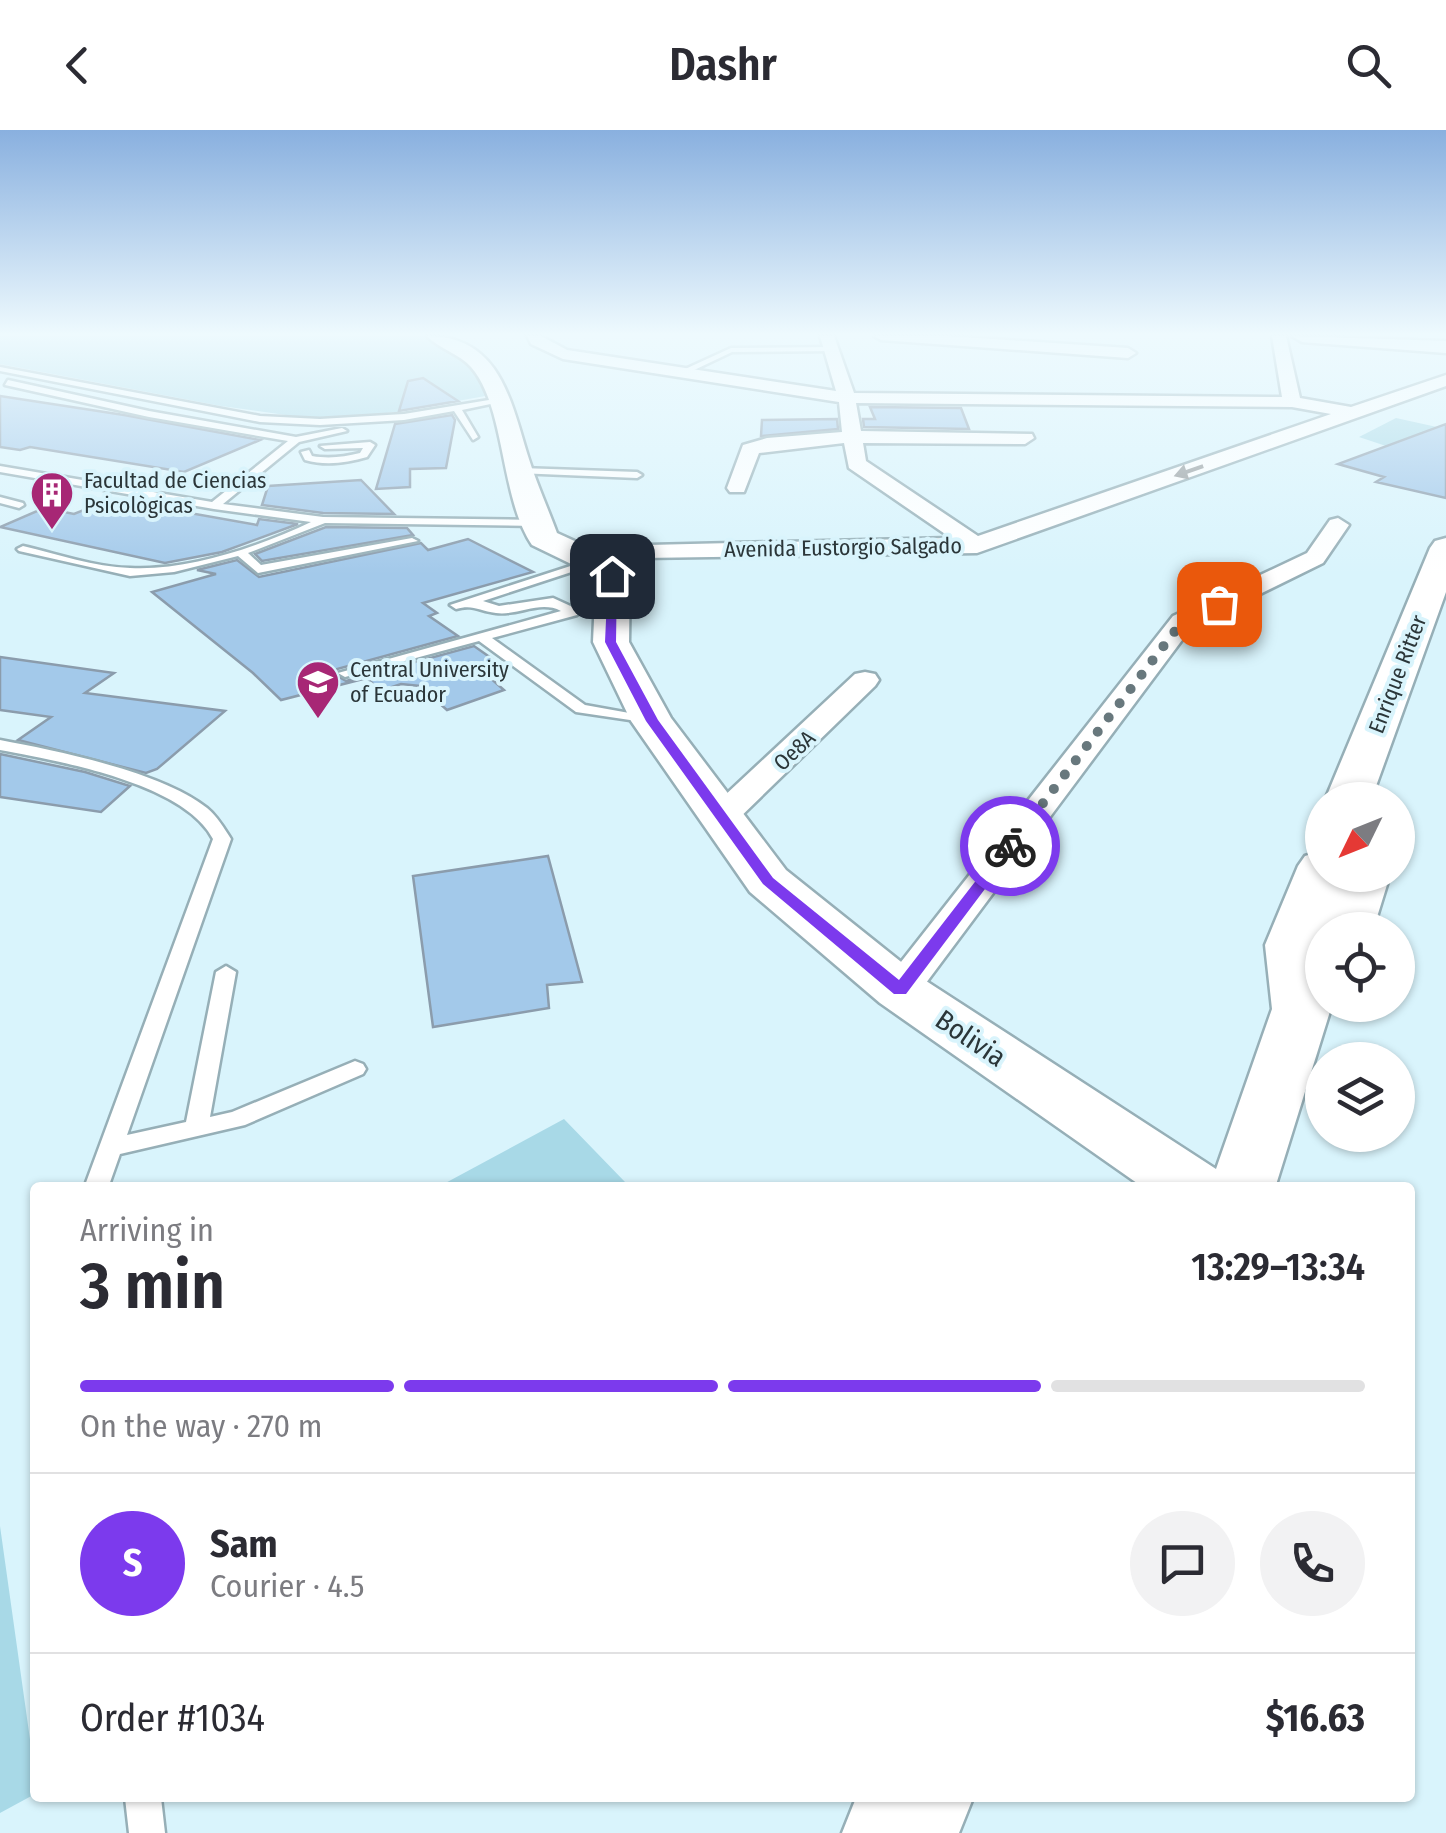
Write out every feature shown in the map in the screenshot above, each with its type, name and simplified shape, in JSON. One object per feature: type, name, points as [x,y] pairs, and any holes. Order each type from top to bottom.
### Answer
[{"type":"street","points":[[505,415],[543,538],[593,562]]},
{"type":"street","points":[[849,415],[856,464],[974,544],[1004,555]]},
{"type":"street","name":"Avenida Eustorgio Salgado","points":[[593,562],[1004,555],[1402,415]]},
{"type":"street","points":[[1351,416],[1382,423]]},
{"type":"street","name":"Avenida Eustorgio Salgado","points":[[593,562],[974,544],[1351,416]]},
{"type":"street","points":[[737,488],[755,445],[853,438],[1025,438]]},
{"type":"street","points":[[900,990],[1182,622],[1315,558],[1338,525]]},
{"type":"street","name":"Enrique Ritter","points":[[1355,782],[1446,548]]},
{"type":"street","name":"Bolivia","points":[[593,562],[611,642],[652,721],[768,881],[900,990],[1185,1182]]},
{"type":"street","name":"Enrique Ritter","points":[[1395,782],[1446,620]]},
{"type":"street","name":"Oe8A","points":[[720,818],[865,680]]},
{"type":"street","points":[[1305,979],[1292,945],[1312,892]]},
{"type":"street","points":[[1244,1182],[1305,1011]]},
{"type":"street","points":[[892,1833],[920,1802]]},
{"type":"lane","points":[[156,415],[296,440],[413,415]]},
{"type":"lane","points":[[242,415],[320,422],[404,417]]},
{"type":"lane","points":[[460,415],[473,437]]},
{"type":"lane","points":[[214,506],[296,440]]},
{"type":"lane","points":[[278,454],[345,443],[370,445],[364,456],[345,460],[317,461],[308,458],[306,452]]},
{"type":"lane","points":[[0,469],[214,506],[323,520],[537,523]]},
{"type":"lane","points":[[521,471],[637,475]]},
{"type":"lane","points":[[0,500],[18,504]]},
{"type":"lane","points":[[24,549],[132,572],[240,552],[299,533],[323,520]]},
{"type":"lane","points":[[240,552],[258,570],[412,542]]},
{"type":"lane","points":[[456,606],[593,562]]},
{"type":"lane","points":[[344,673],[572,612],[554,602],[498,610],[471,601]]},
{"type":"lane","points":[[482,636],[552,692],[581,709],[652,721]]},
{"type":"lane","points":[[0,746],[69,760],[169,795],[197,808],[214,823],[222,839],[98,1182]]},
{"type":"lane","points":[[196,1130],[226,972]]},
{"type":"lane","points":[[113,1147],[237,1119],[355,1069]]},
{"type":"lane","points":[[144,1802],[147,1833]]},
{"type":"shaded area","points":[[289,415],[362,415],[338,418]]},
{"type":"shaded area","points":[[1396,418],[1446,429],[1398,450],[1359,437]]},
{"type":"shaded area","points":[[564,1119],[625,1182],[447,1182]]},
{"type":"shaded area","points":[[0,1526],[30,1739],[30,1797],[0,1813]]},
{"type":"building","points":[[0,415],[127,415],[260,440],[184,472],[30,447],[0,447]]},
{"type":"building","points":[[452,415],[455,420],[446,468],[410,469],[410,487],[376,489],[395,424]]},
{"type":"building","points":[[874,415],[964,415],[969,429],[864,427],[863,419],[875,419]]},
{"type":"building","points":[[837,419],[838,429],[761,436],[762,420]]},
{"type":"building","points":[[1446,424],[1446,498],[1376,482],[1384,477],[1338,464]]},
{"type":"building","points":[[361,480],[394,514],[323,513],[262,505],[268,486]]},
{"type":"building","points":[[111,499],[257,525],[259,519],[298,524],[222,552],[165,563],[0,527],[44,508],[74,514]]},
{"type":"building","points":[[326,527],[407,528],[413,535],[262,561],[255,554]]},
{"type":"building","points":[[468,539],[533,572],[423,603],[437,613],[429,616],[458,636],[337,669],[334,674],[346,681],[474,646],[501,665],[481,670],[504,690],[447,710],[420,686],[401,684],[380,691],[367,678],[281,700],[152,592],[216,574],[197,570],[237,560],[259,577],[421,543],[428,550]]},
{"type":"building","points":[[0,657],[114,673],[85,693],[225,711],[157,769],[146,773],[18,740],[51,717],[0,710]]},
{"type":"building","points":[[0,754],[130,786],[101,812],[0,797]]},
{"type":"building","points":[[548,856],[582,982],[547,985],[549,1008],[433,1027],[413,876]]},
{"type":"way so far","points":[[1010,846],[1182,622],[1219,604]]},
{"type":"place","name":"Facultad de Ciencias Psicològicas","points":[[52,531]]},
{"type":"place","name":"Central University of Ecuador","points":[[318,720]]},
{"type":"route","points":[[612,576],[611,642],[652,721],[768,881],[900,990],[1010,846]]}]
